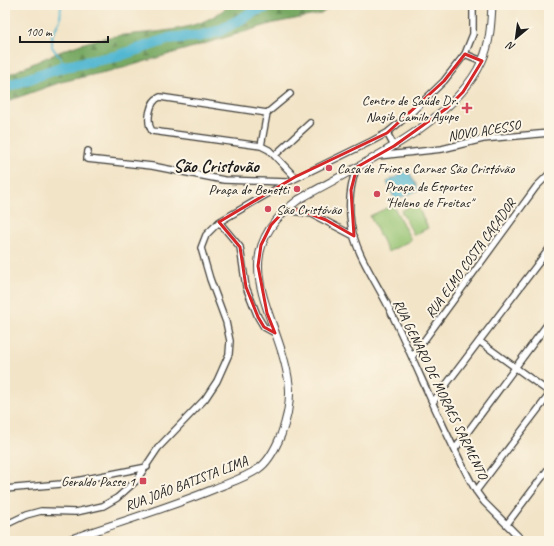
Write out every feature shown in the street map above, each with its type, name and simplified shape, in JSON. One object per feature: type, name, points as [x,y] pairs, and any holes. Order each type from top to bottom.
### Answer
[{"type":"street","points":[[5,525],[26,515],[41,511],[76,512],[104,506],[127,491],[147,466],[163,442],[205,399],[217,382],[229,354],[230,341],[226,322],[210,279],[201,248],[206,235],[219,222],[295,178],[387,133],[411,113],[444,81],[465,54],[473,34],[473,5]]},
{"type":"street","name":"RUA JOÃO BATISTA LIMA","points":[[65,541],[200,495],[259,469],[266,462],[282,433],[290,402],[286,368],[275,333],[269,321],[259,282],[259,255],[266,234],[271,225],[286,210],[325,184],[394,146],[456,99],[470,83],[482,61],[490,37],[492,5]]},
{"type":"street","points":[[465,54],[482,61]]},
{"type":"street","points":[[261,146],[267,113],[290,94]]},
{"type":"street","points":[[267,113],[160,97],[152,105],[149,126],[152,131],[156,132],[261,146],[275,156],[295,178]]},
{"type":"street","points":[[275,156],[310,123]]},
{"type":"street","points":[[387,133],[394,146]]},
{"type":"street","name":"NOVO ACESSO","points":[[376,157],[442,149],[483,139],[549,133]]},
{"type":"street","points":[[88,151],[87,159],[152,166],[224,180],[288,182]]},
{"type":"street","name":"RUA GENARO DE MORAES SARMENTO","points":[[357,167],[353,176],[350,214],[354,236],[363,258],[476,491],[484,502],[524,541]]},
{"type":"street","name":"RUA ELMO COSTA CAÇADOR","points":[[412,357],[536,187],[549,174]]},
{"type":"street","points":[[286,210],[312,214],[354,236]]},
{"type":"street","points":[[219,222],[240,247],[246,287],[258,317],[264,327],[275,333]]},
{"type":"street","points":[[433,402],[549,249]]},
{"type":"street","points":[[455,449],[549,322]]},
{"type":"street","points":[[476,491],[549,394],[479,341]]},
{"type":"street","points":[[5,490],[61,484],[147,466]]},
{"type":"street","points":[[507,524],[549,468]]},
{"type":"highlighted area","points":[[465,54],[482,61],[463,92],[447,108],[394,146],[357,167],[351,190],[354,236],[326,220],[300,210],[285,210],[271,225],[261,245],[258,266],[267,313],[275,333],[264,327],[258,317],[246,287],[240,247],[219,222],[295,177],[387,133],[444,81]]},
{"type":"green space","points":[[229,5],[333,5],[321,14],[274,23],[123,68],[61,82],[5,102],[5,76],[54,54],[78,45],[104,38],[186,27],[202,22],[216,15]]},
{"type":"green space","points":[[416,203],[428,228],[414,235],[401,211]]},
{"type":"green space","points":[[393,205],[411,240],[388,252],[370,216]]},
{"type":"water","points":[[408,170],[419,190],[395,200],[387,182]]},
{"type":"waterway","points":[[61,5],[60,20],[52,35],[52,47],[61,59],[62,67]]},
{"type":"waterway","points":[[5,87],[62,67],[118,56],[171,38],[200,36],[219,31],[257,10],[273,5]]},
{"type":"place","name":"Centro de Saúde Dr. Nagib Camilo Ayupe","points":[[467,108]]},
{"type":"place","name":"Casa de Frios e Carnes São Cristóvão","points":[[329,168]]},
{"type":"place","name":"Praça do Benetti","points":[[297,189]]},
{"type":"place","name":"Praça de Esportes \"Heleno de Freitas\"","points":[[377,194]]},
{"type":"place","name":"São Cristóvão","points":[[268,209]]},
{"type":"place","name":"Geraldo Passe 1","points":[[143,481]]},
{"type":"district","name":"São Cristovão","points":[[216,166]]}]
